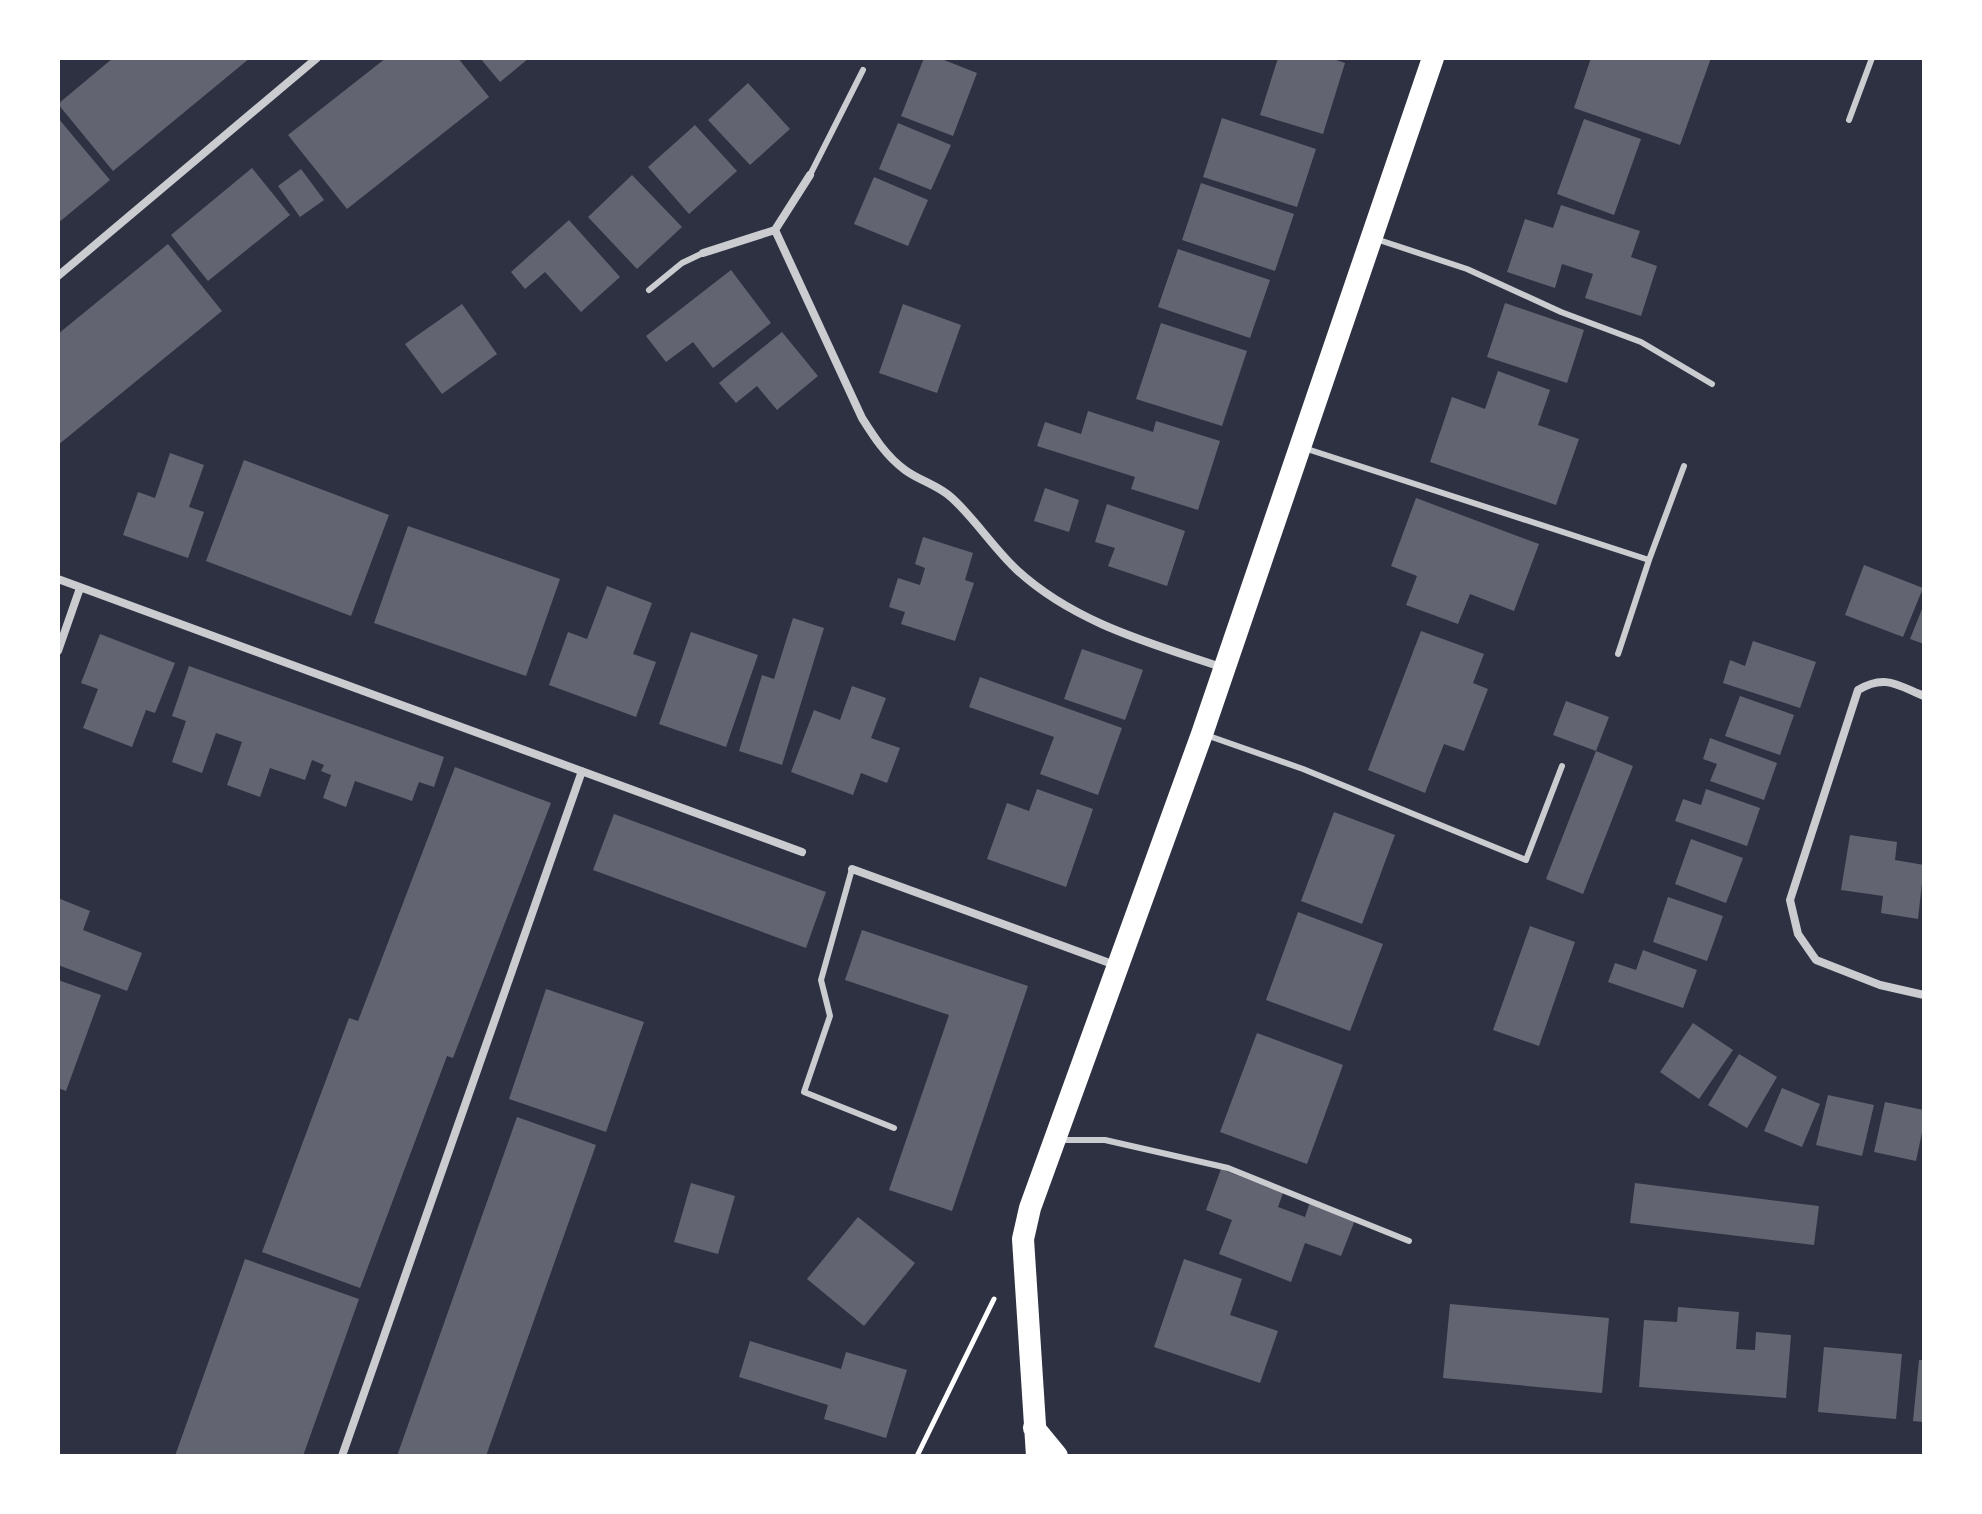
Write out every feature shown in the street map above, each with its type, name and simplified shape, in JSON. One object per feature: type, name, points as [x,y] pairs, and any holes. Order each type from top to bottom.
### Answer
[{"type":"highway","points":[[1037,1456],[1023,1239],[1030,1208],[1202,734],[1433,58]]},
{"type":"highway","points":[[1034,1427],[1057,1456]]},
{"type":"street","points":[[58,276],[317,58]]},
{"type":"street","points":[[703,253],[775,230],[810,175]]},
{"type":"street","points":[[775,230],[862,418],[880,446],[905,470],[952,498],[1017,571],[1056,601],[1105,628],[1224,668]]},
{"type":"street","points":[[58,579],[802,852]]},
{"type":"street","points":[[58,651],[80,588]]},
{"type":"street","points":[[1924,696],[1885,680],[1871,682],[1858,690],[1790,900],[1798,934],[1816,960],[1880,985],[1924,995]]},
{"type":"street","points":[[342,1456],[582,771]]},
{"type":"street","points":[[852,869],[1119,966]]},
{"type":"lane","points":[[1849,120],[1872,58]]},
{"type":"lane","points":[[810,175],[863,70]]},
{"type":"lane","points":[[1373,238],[1467,269],[1561,312],[1641,342],[1712,384]]},
{"type":"lane","points":[[649,290],[682,263],[703,253]]},
{"type":"lane","points":[[1300,447],[1649,560]]},
{"type":"lane","points":[[1618,654],[1684,466]]},
{"type":"lane","points":[[1202,734],[1303,769],[1526,860],[1562,766]]},
{"type":"lane","points":[[852,869],[821,980],[830,1016],[804,1092],[894,1128]]},
{"type":"lane","points":[[1054,1140],[1105,1140],[1228,1168],[1409,1241]]},
{"type":"path","points":[[917,1456],[996,1293]]},
{"type":"building","points":[[113,58],[250,58],[113,171],[58,104]]},
{"type":"building","points":[[386,58],[458,58],[489,97],[347,209],[288,135]]},
{"type":"building","points":[[480,58],[529,58],[500,82]]},
{"type":"building","points":[[924,58],[939,58],[977,73],[953,136],[901,116]]},
{"type":"building","points":[[1278,58],[1330,58],[1345,63],[1323,134],[1260,115]]},
{"type":"building","points":[[1591,58],[1711,58],[1680,145],[1574,108]]},
{"type":"building","points":[[748,83],[790,129],[750,165],[708,120]]},
{"type":"building","points":[[58,118],[110,180],[58,223]]},
{"type":"building","points":[[1222,118],[1316,149],[1297,207],[1203,177]]},
{"type":"building","points":[[1584,119],[1641,139],[1614,215],[1557,194]]},
{"type":"building","points":[[898,123],[951,145],[931,190],[879,169]]},
{"type":"building","points":[[695,125],[737,171],[689,214],[648,167]]},
{"type":"building","points":[[252,168],[290,215],[208,281],[171,235]]},
{"type":"building","points":[[301,169],[324,200],[300,217],[278,186]]},
{"type":"building","points":[[632,175],[682,227],[637,269],[588,217]]},
{"type":"building","points":[[874,177],[928,200],[908,246],[854,224]]},
{"type":"building","points":[[1201,183],[1294,214],[1275,271],[1182,240]]},
{"type":"building","points":[[1561,205],[1640,231],[1631,257],[1657,266],[1641,316],[1585,298],[1593,274],[1562,264],[1555,288],[1507,272],[1525,219],[1553,228]]},
{"type":"building","points":[[569,220],[620,277],[581,312],[545,272],[525,289],[511,272]]},
{"type":"building","points":[[168,244],[222,311],[58,445],[58,334]]},
{"type":"building","points":[[1178,249],[1270,280],[1250,338],[1158,307]]},
{"type":"building","points":[[731,270],[771,323],[713,368],[693,342],[666,362],[646,336]]},
{"type":"building","points":[[1505,303],[1584,330],[1567,383],[1487,357]]},
{"type":"building","points":[[462,304],[497,354],[442,394],[405,344]]},
{"type":"building","points":[[903,304],[961,325],[937,393],[879,373]]},
{"type":"building","points":[[1161,323],[1247,351],[1222,426],[1136,399]]},
{"type":"building","points":[[782,332],[818,376],[777,410],[757,386],[736,403],[719,383]]},
{"type":"building","points":[[1498,371],[1550,390],[1538,425],[1579,439],[1556,505],[1430,462],[1452,397],[1485,409]]},
{"type":"building","points":[[1088,411],[1153,432],[1156,421],[1220,441],[1198,510],[1131,489],[1135,477],[1037,446],[1045,422],[1081,434]]},
{"type":"building","points":[[170,453],[204,465],[189,507],[204,512],[188,558],[123,535],[138,492],[155,498]]},
{"type":"building","points":[[244,460],[389,515],[351,616],[206,561]]},
{"type":"building","points":[[1045,488],[1079,500],[1069,532],[1034,521]]},
{"type":"building","points":[[1416,498],[1539,544],[1514,611],[1470,594],[1458,624],[1406,605],[1417,576],[1391,566]]},
{"type":"building","points":[[1107,504],[1185,531],[1167,586],[1108,566],[1115,548],[1095,542]]},
{"type":"building","points":[[408,526],[560,579],[526,676],[374,623]]},
{"type":"building","points":[[923,537],[973,553],[965,580],[974,583],[955,641],[901,624],[905,612],[889,607],[898,578],[920,585],[925,568],[915,564]]},
{"type":"building","points":[[1864,565],[1923,588],[1903,637],[1845,615]]},
{"type":"building","points":[[607,586],[652,603],[633,654],[656,662],[636,717],[549,685],[568,632],[587,639]]},
{"type":"building","points":[[1924,604],[1924,644],[1910,639]]},
{"type":"building","points":[[793,618],[824,628],[782,765],[739,751],[762,675],[774,679]]},
{"type":"building","points":[[1421,631],[1484,654],[1473,683],[1488,689],[1464,751],[1444,744],[1425,793],[1368,770]]},
{"type":"building","points":[[691,632],[758,655],[726,747],[659,724]]},
{"type":"building","points":[[100,634],[175,663],[155,713],[146,710],[132,747],[83,728],[98,689],[81,683]]},
{"type":"building","points":[[1753,641],[1816,662],[1800,708],[1723,683],[1730,660],[1745,666]]},
{"type":"building","points":[[1082,649],[1143,670],[1125,720],[1064,699]]},
{"type":"building","points":[[189,666],[444,757],[434,787],[419,782],[412,801],[355,781],[346,807],[323,798],[331,775],[321,771],[324,765],[312,760],[305,780],[270,768],[260,797],[227,785],[242,742],[216,733],[202,773],[172,762],[186,721],[172,716]]},
{"type":"building","points":[[980,677],[1122,728],[1098,795],[1040,774],[1054,737],[969,707]]},
{"type":"building","points":[[852,686],[886,698],[871,738],[900,748],[887,783],[861,773],[853,795],[791,772],[814,710],[840,720]]},
{"type":"building","points":[[1740,696],[1794,715],[1780,755],[1725,736]]},
{"type":"building","points":[[1566,701],[1609,717],[1596,751],[1553,735]]},
{"type":"building","points":[[1710,738],[1777,763],[1764,800],[1710,781],[1717,764],[1703,759]]},
{"type":"building","points":[[1596,751],[1633,766],[1583,894],[1546,879]]},
{"type":"building","points":[[455,767],[551,803],[453,1058],[447,1056],[360,1288],[262,1252],[349,1018],[358,1021]]},
{"type":"building","points":[[1037,789],[1093,809],[1066,887],[987,859],[1007,803],[1029,811]]},
{"type":"building","points":[[1706,789],[1760,808],[1747,846],[1675,821],[1683,799],[1701,805]]},
{"type":"building","points":[[1334,812],[1395,835],[1362,924],[1301,901]]},
{"type":"building","points":[[614,814],[826,892],[806,948],[593,870]]},
{"type":"building","points":[[1850,835],[1897,842],[1895,860],[1924,865],[1918,919],[1881,913],[1883,896],[1841,890]]},
{"type":"building","points":[[1691,839],[1743,858],[1726,903],[1675,884]]},
{"type":"building","points":[[1668,897],[1723,916],[1707,961],[1653,942]]},
{"type":"building","points":[[58,898],[90,911],[83,930],[142,953],[127,991],[58,965]]},
{"type":"building","points":[[1298,912],[1383,944],[1350,1031],[1266,1000]]},
{"type":"building","points":[[1530,926],[1575,942],[1539,1046],[1493,1030]]},
{"type":"building","points":[[862,930],[1028,986],[952,1211],[889,1190],[949,1015],[845,980]]},
{"type":"building","points":[[1643,950],[1697,970],[1683,1008],[1608,982],[1615,963],[1636,970]]},
{"type":"building","points":[[58,980],[101,995],[66,1091],[58,1088]]},
{"type":"building","points":[[546,989],[644,1022],[606,1132],[509,1099]]},
{"type":"building","points":[[1693,1023],[1733,1050],[1699,1099],[1660,1072]]},
{"type":"building","points":[[1257,1033],[1343,1065],[1307,1164],[1220,1132]]},
{"type":"building","points":[[1739,1054],[1777,1077],[1747,1128],[1708,1105]]},
{"type":"building","points":[[1782,1088],[1820,1104],[1802,1147],[1764,1131]]},
{"type":"building","points":[[1828,1095],[1874,1105],[1862,1156],[1816,1145]]},
{"type":"building","points":[[1885,1102],[1924,1110],[1916,1161],[1874,1152]]},
{"type":"building","points":[[517,1117],[596,1145],[486,1456],[397,1456]]},
{"type":"building","points":[[1221,1169],[1283,1193],[1278,1207],[1305,1217],[1310,1202],[1355,1220],[1341,1256],[1305,1243],[1291,1282],[1219,1254],[1232,1220],[1206,1210]]},
{"type":"building","points":[[691,1183],[735,1196],[718,1254],[674,1242]]},
{"type":"building","points":[[1635,1183],[1819,1206],[1814,1245],[1630,1223]]},
{"type":"building","points":[[858,1217],[915,1263],[864,1326],[807,1279]]},
{"type":"building","points":[[245,1259],[359,1299],[303,1456],[175,1456]]},
{"type":"building","points":[[1184,1259],[1242,1279],[1230,1315],[1278,1331],[1260,1383],[1154,1347]]},
{"type":"building","points":[[1450,1304],[1609,1318],[1602,1393],[1443,1378]]},
{"type":"building","points":[[1678,1307],[1739,1312],[1736,1349],[1755,1350],[1756,1332],[1791,1335],[1786,1398],[1639,1387],[1644,1320],[1677,1322]]},
{"type":"building","points":[[750,1341],[841,1369],[846,1352],[907,1370],[886,1438],[824,1419],[828,1405],[739,1377]]},
{"type":"building","points":[[1824,1347],[1902,1354],[1896,1419],[1818,1412]]},
{"type":"building","points":[[1919,1360],[1924,1360],[1924,1422],[1913,1421]]}]
